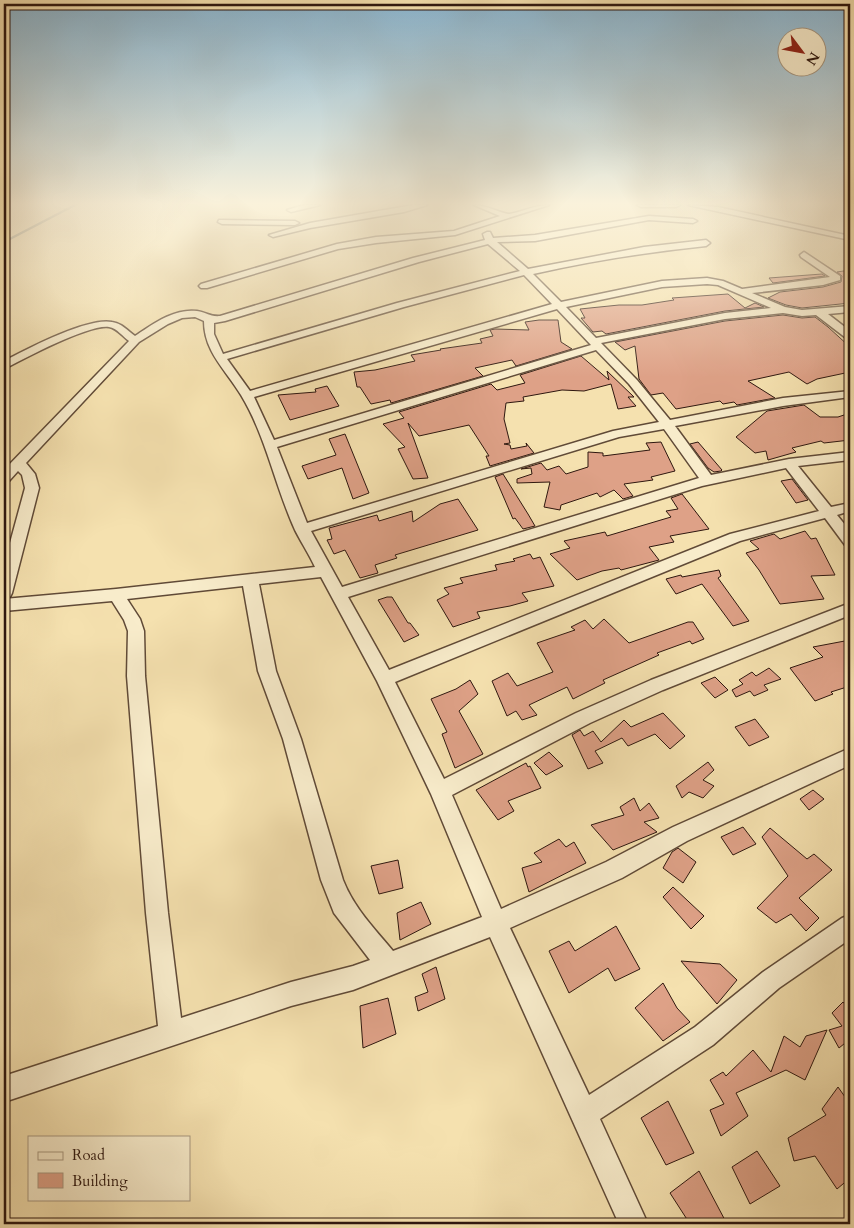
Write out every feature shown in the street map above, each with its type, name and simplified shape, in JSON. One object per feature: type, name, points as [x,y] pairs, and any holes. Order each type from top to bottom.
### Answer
[{"type":"street","points":[[204,286],[283,262]]},
{"type":"street","points":[[4,478],[135,340],[164,322],[180,315],[197,314],[209,320],[221,318],[411,262]]},
{"type":"street","points":[[515,262],[633,382],[667,424],[707,480]]},
{"type":"street","points":[[220,358],[449,291],[525,271],[570,262]]},
{"type":"street","points":[[741,292],[823,282],[837,278],[814,262]]},
{"type":"street","points":[[247,395],[559,305],[675,283],[708,281],[724,284],[783,310],[802,313],[850,309]]},
{"type":"street","points":[[270,445],[597,344],[725,316],[783,310]]},
{"type":"street","points":[[819,312],[850,336]]},
{"type":"street","points":[[209,320],[209,334],[220,358],[247,395],[270,445],[302,529],[385,679],[440,791],[496,923],[634,1224]]},
{"type":"street","points":[[302,529],[453,485],[580,444],[667,424],[783,402],[850,394]]},
{"type":"street","points":[[339,594],[707,480],[789,463],[850,456]]},
{"type":"street","points":[[4,593],[32,488],[28,474],[19,463]]},
{"type":"street","points":[[789,463],[850,541]]},
{"type":"street","points":[[385,679],[735,538],[850,506]]},
{"type":"street","points":[[4,605],[116,595],[325,571]]},
{"type":"street","points":[[250,580],[267,671],[294,748],[332,880],[342,905],[388,963]]},
{"type":"street","points":[[116,595],[132,619],[136,631],[136,676],[157,913],[171,1034]]},
{"type":"street","points":[[440,791],[583,718],[657,685],[850,608]]},
{"type":"street","points":[[4,1089],[291,994],[353,978],[496,923],[614,870],[680,834],[850,756]]},
{"type":"street","points":[[583,1114],[704,1036],[771,980],[850,926]]},
{"type":"lane","points":[[4,365],[52,342],[103,324],[116,326],[135,340]]},
{"type":"building","points":[[850,270],[850,303],[802,308],[786,305],[768,298],[780,292],[823,287],[841,282],[842,276],[837,272]]},
{"type":"building","points":[[822,274],[825,276],[773,283],[769,278]]},
{"type":"building","points":[[728,294],[745,308],[755,303],[764,307],[725,311],[606,334],[602,331],[593,332],[581,318],[585,318],[580,309],[642,305],[674,300],[672,298]]},
{"type":"building","points":[[783,315],[802,318],[815,317],[828,327],[850,347],[850,372],[817,379],[807,384],[789,372],[748,381],[775,398],[737,405],[734,402],[723,404],[720,401],[676,409],[663,393],[651,395],[639,379],[635,346],[625,350],[615,342],[725,321]]},
{"type":"building","points":[[558,320],[561,342],[572,349],[516,366],[512,360],[475,368],[483,376],[391,403],[390,400],[371,404],[360,387],[357,387],[354,372],[375,370],[415,361],[411,355],[482,343],[480,339],[493,336],[490,330],[529,330],[525,322]]},
{"type":"building","points":[[581,356],[609,380],[607,371],[634,397],[628,397],[636,406],[618,409],[611,384],[584,391],[562,390],[523,397],[524,401],[506,403],[504,419],[510,443],[504,444],[510,445],[511,449],[527,446],[526,443],[534,453],[490,466],[486,456],[489,456],[469,425],[419,436],[408,423],[428,478],[413,479],[398,449],[405,447],[383,424],[404,418],[399,412],[491,384],[497,390],[525,383],[520,375]]},
{"type":"building","points":[[327,386],[339,406],[290,420],[278,395],[316,392],[315,389]]},
{"type":"building","points":[[804,405],[820,417],[838,417],[850,413],[850,440],[824,443],[821,441],[792,448],[796,452],[768,460],[766,451],[755,453],[736,437],[767,411]]},
{"type":"building","points":[[345,434],[369,493],[353,499],[342,468],[308,479],[302,466],[336,455],[329,439]]},
{"type":"building","points":[[661,442],[675,471],[651,477],[653,480],[624,484],[633,496],[623,499],[614,490],[600,497],[597,493],[561,505],[560,510],[544,507],[550,482],[517,483],[517,479],[532,474],[531,468],[521,469],[541,463],[547,470],[559,466],[566,474],[588,467],[588,452],[603,453],[603,456],[650,450],[646,443]]},
{"type":"building","points":[[698,442],[721,471],[714,472],[708,468],[690,444]]},
{"type":"building","points":[[503,474],[535,526],[523,529],[515,518],[513,519],[495,477]]},
{"type":"building","points":[[792,479],[808,500],[796,503],[781,481]]},
{"type":"building","points":[[682,494],[709,529],[670,536],[674,542],[649,547],[659,560],[621,570],[619,568],[602,571],[577,580],[550,554],[570,548],[564,541],[605,532],[607,536],[671,517],[666,511],[678,509],[671,498]]},
{"type":"building","points":[[458,499],[478,530],[395,555],[397,558],[375,565],[378,573],[360,578],[345,550],[334,554],[327,540],[332,539],[329,528],[377,515],[379,521],[412,511],[413,522],[440,504]]},
{"type":"building","points":[[805,531],[811,539],[816,538],[835,575],[811,576],[824,599],[780,604],[746,553],[759,549],[750,541],[774,534],[780,539]]},
{"type":"building","points":[[530,554],[533,559],[540,557],[554,586],[522,593],[528,601],[477,612],[480,618],[453,627],[437,600],[449,594],[444,588],[463,583],[460,578],[497,570],[495,565],[515,561],[513,559]]},
{"type":"building","points":[[719,570],[721,576],[718,578],[749,621],[733,626],[702,584],[676,594],[666,579]]},
{"type":"building","points":[[392,597],[408,623],[419,635],[404,642],[378,600]]},
{"type":"building","points":[[604,619],[629,643],[688,622],[693,622],[704,639],[692,644],[690,641],[657,653],[659,655],[603,680],[605,683],[573,699],[567,687],[529,705],[537,715],[522,720],[516,711],[507,716],[492,681],[508,673],[517,686],[553,672],[537,643],[575,630],[571,627],[585,620],[593,629]]},
{"type":"building","points":[[850,640],[850,686],[831,692],[833,694],[815,701],[790,668],[823,657],[813,647]]},
{"type":"building","points":[[769,668],[781,679],[764,685],[768,690],[754,696],[750,691],[736,697],[732,690],[743,684],[739,680],[752,672],[756,676]]},
{"type":"building","points":[[715,677],[728,690],[715,698],[701,683]]},
{"type":"building","points":[[470,680],[478,694],[459,711],[483,754],[455,768],[442,734],[447,732],[431,699],[456,689]]},
{"type":"building","points":[[663,713],[685,736],[670,749],[655,734],[628,746],[622,738],[595,751],[603,763],[588,769],[572,735],[580,730],[584,736],[593,731],[601,742],[624,720],[631,727]]},
{"type":"building","points":[[755,719],[769,737],[749,746],[735,727]]},
{"type":"building","points":[[549,752],[563,766],[546,775],[534,763]]},
{"type":"building","points":[[708,762],[714,770],[703,780],[714,786],[703,798],[689,792],[682,798],[676,786]]},
{"type":"building","points":[[526,763],[528,767],[530,766],[541,788],[508,801],[514,811],[498,820],[476,790]]},
{"type":"building","points":[[813,790],[824,799],[809,810],[800,799]]},
{"type":"building","points":[[634,798],[640,811],[649,803],[659,818],[644,822],[657,832],[613,850],[591,825],[624,815],[620,807]]},
{"type":"building","points":[[743,827],[756,844],[733,855],[721,837]]},
{"type":"building","points":[[770,828],[807,859],[814,854],[832,870],[799,898],[819,918],[806,931],[791,914],[776,923],[757,908],[788,876],[762,837]]},
{"type":"building","points":[[559,839],[566,847],[574,842],[586,863],[529,892],[522,868],[542,862],[534,853]]},
{"type":"building","points":[[678,848],[696,862],[683,883],[663,868],[672,852]]},
{"type":"building","points":[[398,860],[403,888],[379,894],[371,866]]},
{"type":"building","points":[[673,887],[704,916],[691,929],[663,897]]},
{"type":"building","points":[[421,902],[431,924],[400,940],[397,913]]},
{"type":"building","points":[[616,926],[640,969],[615,981],[608,968],[569,993],[549,951],[569,941],[575,951]]},
{"type":"building","points":[[681,961],[720,964],[737,980],[717,1004]]},
{"type":"building","points":[[436,967],[445,999],[418,1011],[415,997],[428,992],[422,974]]},
{"type":"building","points":[[663,983],[677,1008],[690,1022],[663,1041],[635,1008]]},
{"type":"building","points":[[388,998],[396,1034],[363,1048],[360,1006]]},
{"type":"building","points":[[843,1002],[850,1010],[850,1039],[839,1048],[829,1030],[842,1026],[832,1013]]},
{"type":"building","points":[[827,1030],[805,1080],[786,1070],[736,1093],[748,1116],[721,1136],[710,1110],[724,1104],[710,1080],[723,1072],[726,1076],[753,1050],[771,1072],[784,1036],[800,1047],[806,1036]]},
{"type":"building","points":[[838,1087],[850,1104],[850,1178],[837,1189],[815,1156],[794,1161],[788,1138],[826,1115],[822,1109]]},
{"type":"building","points":[[668,1101],[694,1153],[666,1165],[641,1118]]},
{"type":"building","points":[[757,1151],[780,1186],[750,1204],[732,1167]]},
{"type":"building","points":[[699,1171],[727,1224],[690,1224],[670,1193]]}]
